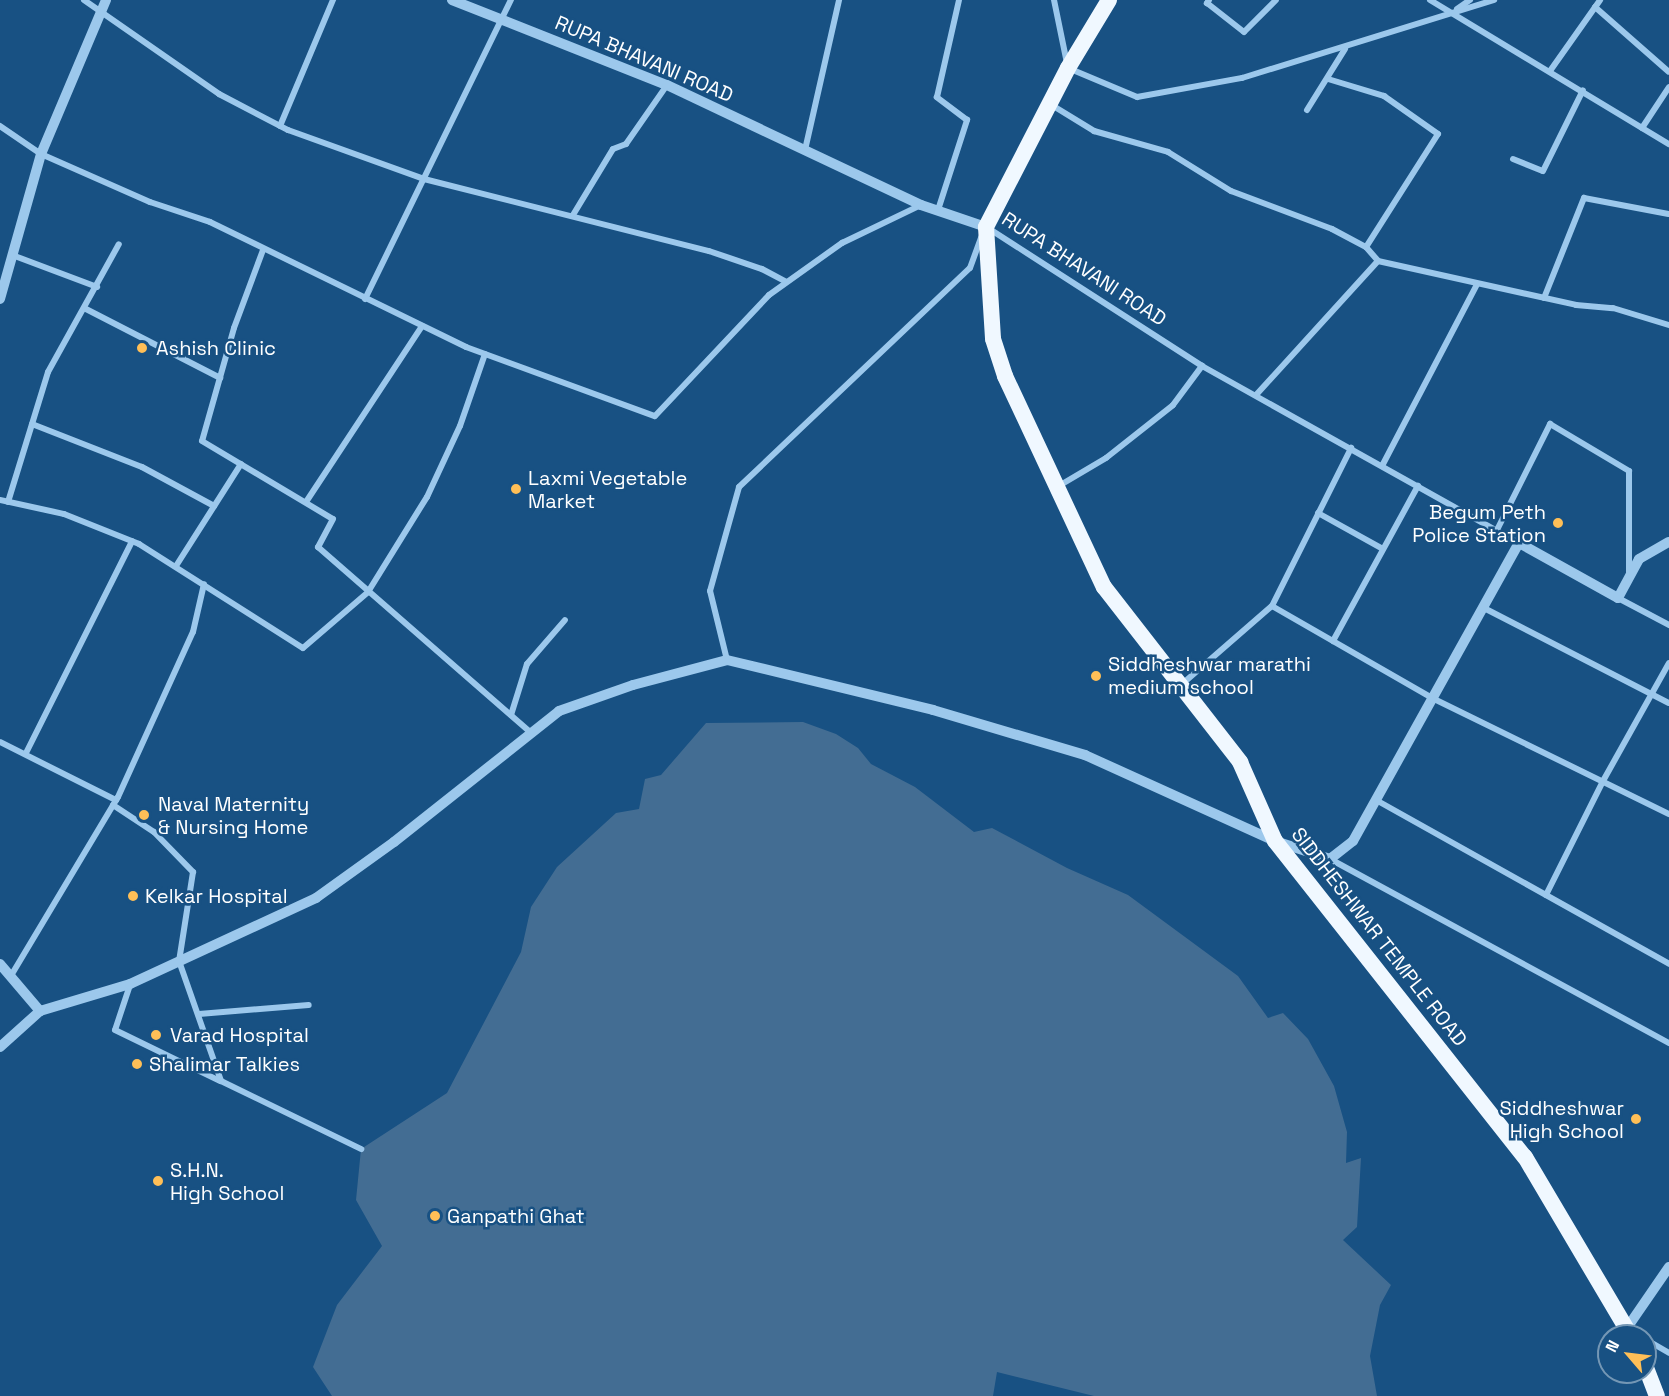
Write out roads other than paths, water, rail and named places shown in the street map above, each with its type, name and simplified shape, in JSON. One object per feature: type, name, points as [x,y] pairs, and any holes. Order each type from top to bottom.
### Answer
[{"type":"highway","points":[[986,227],[1068,68],[1109,0]]},
{"type":"highway","name":"SIDDHESHWAR TEMPLE ROAD","points":[[986,227],[993,339],[1005,376],[1104,587],[1240,762],[1275,841],[1525,1157],[1627,1324]]},
{"type":"street","points":[[84,0],[219,94],[280,126],[424,179],[709,251],[762,269],[786,282]]},
{"type":"street","points":[[0,299],[41,154],[106,0]]},
{"type":"street","points":[[280,126],[333,0]]},
{"type":"street","name":"RUPA BHAVANI ROAD","points":[[452,0],[667,85],[921,205],[986,227],[1202,366],[1669,625]]},
{"type":"street","points":[[365,299],[511,0]]},
{"type":"street","points":[[805,150],[839,0]]},
{"type":"street","points":[[938,210],[967,120],[938,97],[959,0]]},
{"type":"street","points":[[1054,0],[1068,68],[1137,97],[1242,78],[1345,49],[1451,12],[1494,0]]},
{"type":"street","points":[[1209,0],[1207,3],[1244,32],[1276,0]]},
{"type":"street","points":[[1430,0],[1583,90],[1669,144]]},
{"type":"street","points":[[1451,12],[1470,0]]},
{"type":"street","points":[[1550,71],[1600,0]]},
{"type":"street","points":[[1595,7],[1669,72]]},
{"type":"street","points":[[1307,110],[1329,79],[1345,49]]},
{"type":"street","points":[[1329,79],[1384,96],[1438,134],[1366,247]]},
{"type":"street","points":[[573,215],[613,149],[626,144],[667,85]]},
{"type":"street","points":[[1642,128],[1669,87]]},
{"type":"street","points":[[1513,159],[1543,171],[1583,90]]},
{"type":"street","points":[[1050,103],[1094,131],[1168,152],[1231,191],[1332,229],[1366,247],[1378,261],[1544,298],[1613,308],[1669,325]]},
{"type":"street","points":[[0,126],[41,154],[150,202],[210,222],[365,299],[485,354],[655,416],[769,295],[843,243],[921,205]]},
{"type":"street","points":[[1544,298],[1584,198],[1669,214]]},
{"type":"street","points":[[727,660],[710,591],[739,487],[970,268],[986,227]]},
{"type":"street","points":[[8,502],[48,372],[86,309],[120,244]]},
{"type":"street","points":[[263,250],[220,378],[202,441],[333,519],[318,547],[531,733]]},
{"type":"street","points":[[12,255],[97,287]]},
{"type":"street","points":[[1256,395],[1378,261]]},
{"type":"street","points":[[1382,466],[1477,284]]},
{"type":"street","points":[[86,309],[220,378]]},
{"type":"street","points":[[306,502],[422,326]]},
{"type":"street","points":[[0,500],[64,514],[132,541],[176,566],[303,648],[368,592],[427,497],[460,426],[485,354]]},
{"type":"street","points":[[1057,487],[1106,458],[1173,405],[1202,366]]},
{"type":"street","points":[[32,424],[142,467],[214,506]]},
{"type":"street","points":[[1497,530],[1551,424],[1629,471],[1629,582]]},
{"type":"street","points":[[1180,685],[1272,606],[1351,448]]},
{"type":"street","points":[[176,566],[241,464]]},
{"type":"street","points":[[1333,641],[1418,486]]},
{"type":"street","points":[[1318,513],[1383,549]]},
{"type":"street","points":[[26,753],[132,541]]},
{"type":"street","points":[[1618,598],[1629,582],[1639,559],[1669,542]]},
{"type":"street","points":[[1330,860],[1353,841],[1430,698],[1518,543]]},
{"type":"street","points":[[12,974],[114,802],[193,632],[204,584]]},
{"type":"street","points":[[1272,606],[1430,698],[1669,814]]},
{"type":"street","points":[[1482,607],[1669,703]]},
{"type":"street","points":[[511,716],[527,664],[565,620]]},
{"type":"street","points":[[0,1047],[40,1011],[130,984],[316,898],[394,842],[559,711],[633,685],[727,660],[933,710],[1085,755],[1275,841],[1330,860],[1669,1043]]},
{"type":"street","points":[[1546,896],[1603,781],[1669,663]]},
{"type":"street","points":[[0,742],[26,753],[114,802],[154,832],[193,872],[179,962],[221,1081]]},
{"type":"street","points":[[1376,800],[1669,964]]},
{"type":"street","points":[[0,964],[12,974],[40,1011]]},
{"type":"street","points":[[130,984],[115,1030],[361,1149]]},
{"type":"street","points":[[199,1014],[309,1005]]},
{"type":"street","points":[[1638,1324],[1669,1268]]},
{"type":"water","points":[[803,722],[836,734],[858,748],[871,764],[915,787],[974,832],[992,828],[1067,868],[1128,895],[1238,976],[1268,1018],[1283,1013],[1308,1039],[1334,1086],[1347,1132],[1346,1163],[1361,1158],[1357,1227],[1343,1240],[1391,1285],[1380,1305],[1370,1356],[1377,1396],[1094,1396],[997,1372],[993,1396],[332,1396],[313,1367],[337,1305],[382,1246],[356,1200],[361,1149],[447,1093],[521,952],[531,907],[557,867],[616,813],[639,809],[645,779],[661,775],[706,723]]},
{"type":"place","name":"Ashish Clinic","points":[[142,348]]},
{"type":"place","name":"Laxmi Vegetable Market","points":[[516,489]]},
{"type":"place","name":"Begum Peth Police Station","points":[[1558,523]]},
{"type":"place","name":"Siddheshwar marathi medium school","points":[[1096,676]]},
{"type":"place","name":"Naval Maternity & Nursing Home","points":[[144,815]]},
{"type":"place","name":"Kelkar Hospital","points":[[133,896]]},
{"type":"place","name":"Varad Hospital","points":[[156,1035]]},
{"type":"place","name":"Shalimar Talkies","points":[[137,1064]]},
{"type":"place","name":"Siddheshwar High School","points":[[1636,1119]]},
{"type":"place","name":"S.H.N. High School","points":[[158,1181]]},
{"type":"place","name":"Ganpathi Ghat","points":[[435,1216]]}]
